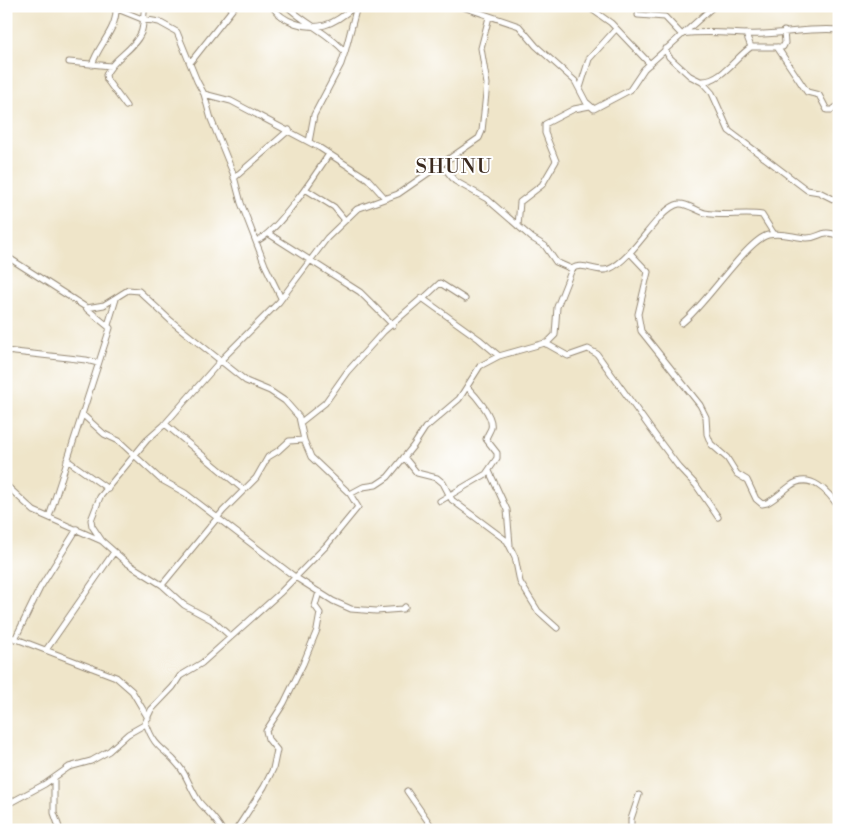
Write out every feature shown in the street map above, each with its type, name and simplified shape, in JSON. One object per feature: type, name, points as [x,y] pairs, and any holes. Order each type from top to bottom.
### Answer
[{"type":"street","points":[[110,6],[142,19],[159,22],[174,30],[204,94],[211,120],[234,178],[238,196],[281,298]]},
{"type":"street","points":[[126,106],[106,78],[111,66],[124,55],[140,36],[145,6]]},
{"type":"street","points":[[190,63],[236,6]]},
{"type":"street","points":[[272,6],[284,19],[309,26],[322,26],[330,23],[356,6]]},
{"type":"street","points":[[286,6],[309,26],[332,39],[345,52]]},
{"type":"street","points":[[309,142],[314,115],[342,64],[356,6]]},
{"type":"street","points":[[460,6],[519,26],[536,46],[580,88],[590,106],[596,109],[626,93],[642,71],[714,6]]},
{"type":"street","points":[[587,6],[607,20],[650,64]]},
{"type":"street","points":[[92,65],[97,52],[112,28],[116,10]]},
{"type":"street","points":[[638,15],[665,17],[681,34]]},
{"type":"street","points":[[87,534],[92,526],[94,508],[147,440],[165,424],[222,359],[281,298],[309,259],[344,219],[365,205],[398,194],[477,141],[482,131],[487,84],[481,48],[489,16]]},
{"type":"street","points":[[580,88],[589,60],[615,30]]},
{"type":"street","points":[[681,34],[708,31],[746,34],[839,30]]},
{"type":"street","points":[[666,49],[669,57],[690,76],[702,81],[710,81],[751,47],[777,47],[785,45],[784,31]]},
{"type":"street","points":[[746,34],[751,47]]},
{"type":"street","points":[[777,47],[795,71],[806,92],[819,96],[826,110],[832,110],[839,105]]},
{"type":"street","points":[[69,62],[111,66]]},
{"type":"street","points":[[702,81],[716,97],[729,131],[807,190],[819,192],[839,202]]},
{"type":"street","points":[[204,94],[222,98],[289,130],[368,179],[385,198]]},
{"type":"street","points":[[518,226],[520,202],[542,185],[556,162],[545,133],[545,124],[574,109],[590,106]]},
{"type":"street","points":[[234,178],[264,149],[289,130]]},
{"type":"street","points":[[256,241],[269,234],[305,189],[328,154]]},
{"type":"street","points":[[438,168],[446,170],[455,181],[487,199],[544,246],[556,262],[572,269]]},
{"type":"street","points":[[305,189],[330,205],[344,219]]},
{"type":"street","points":[[350,494],[363,487],[382,482],[404,457],[425,428],[456,402],[478,368],[499,356],[546,344],[555,335],[557,307],[572,269],[578,266],[607,270],[630,253],[673,207],[681,204],[705,213],[762,214],[766,217],[774,234]]},
{"type":"street","points":[[682,323],[754,243],[763,237],[774,234],[790,234],[809,238],[825,232],[839,236]]},
{"type":"street","points":[[269,234],[360,292],[393,325]]},
{"type":"street","points":[[630,253],[648,272],[638,314],[641,332],[676,378],[694,396],[706,417],[707,434],[712,444],[727,458],[737,474],[747,480],[756,499],[762,504],[767,503],[791,485],[806,481],[826,490],[839,508]]},
{"type":"street","points":[[6,256],[86,308],[108,325]]},
{"type":"street","points":[[301,422],[322,406],[334,388],[373,342],[433,288],[442,284],[465,299]]},
{"type":"street","points":[[6,804],[54,778],[69,767],[92,761],[136,730],[147,720],[180,676],[202,663],[231,638],[295,577],[357,510],[358,503],[316,463],[308,452],[301,422],[296,412],[273,392],[246,381],[222,359],[179,327],[139,291],[131,289],[98,308],[86,308]]},
{"type":"street","points":[[49,517],[110,328],[108,325],[116,298]]},
{"type":"street","points":[[424,298],[499,356]]},
{"type":"street","points":[[546,344],[567,356],[588,349],[597,354],[660,442],[678,466],[696,485],[718,517]]},
{"type":"street","points":[[6,351],[98,363]]},
{"type":"street","points":[[440,501],[489,471],[498,455],[486,439],[491,428],[491,421],[480,401],[467,387]]},
{"type":"street","points":[[83,415],[104,434],[119,441],[160,479],[185,493],[216,519],[295,577],[319,592],[351,609],[376,611],[403,609],[405,606]]},
{"type":"street","points":[[165,424],[244,490]]},
{"type":"street","points":[[162,585],[216,519],[256,478],[271,454],[278,451],[289,441],[304,440]]},
{"type":"street","points":[[404,457],[417,474],[431,476],[440,480],[448,496],[473,517],[507,541],[517,562],[520,582],[538,610],[557,628]]},
{"type":"street","points":[[67,460],[108,489]]},
{"type":"street","points":[[489,471],[506,510],[510,546]]},
{"type":"street","points":[[6,486],[34,511],[102,541]]},
{"type":"street","points":[[92,526],[102,541],[114,552],[162,585],[184,604],[212,620],[231,638]]},
{"type":"street","points":[[15,639],[40,588],[77,529]]},
{"type":"street","points":[[46,650],[114,552]]},
{"type":"street","points":[[236,830],[273,769],[277,750],[268,739],[266,731],[284,703],[317,630],[320,613],[315,606],[319,592]]},
{"type":"street","points":[[6,635],[102,671],[124,682],[137,697],[147,720],[150,734],[157,746],[186,775],[200,803],[207,808],[222,830]]},
{"type":"street","points":[[136,730],[150,734]]},
{"type":"street","points":[[54,778],[54,813],[60,830]]},
{"type":"street","points":[[407,791],[434,830]]},
{"type":"street","points":[[631,830],[631,819],[639,795]]},
{"type":"district","name":"SHUNU","points":[[454,166]]}]
